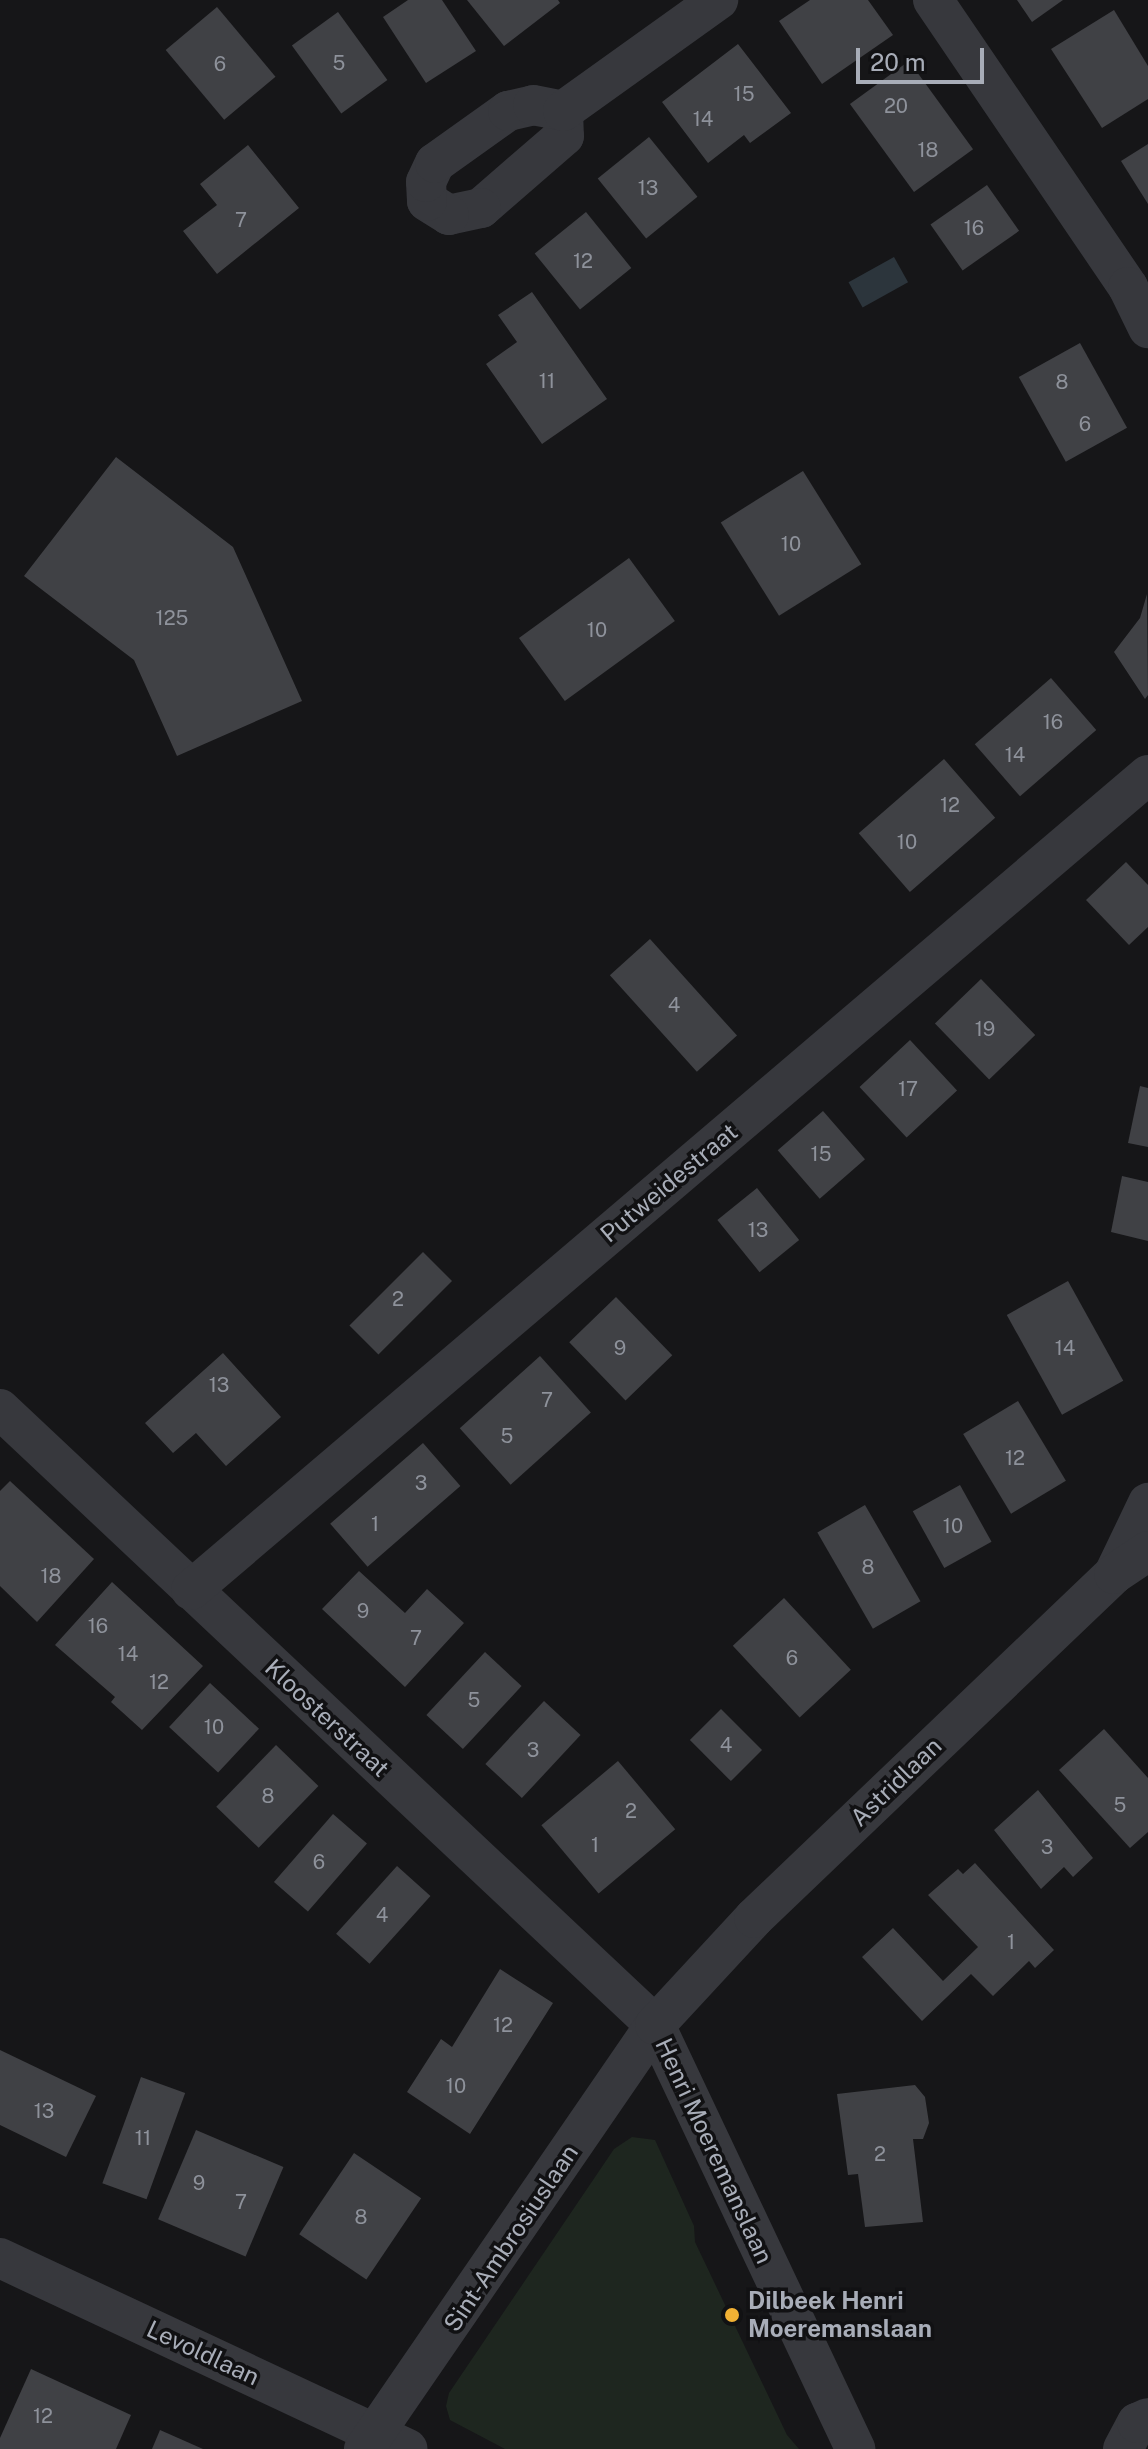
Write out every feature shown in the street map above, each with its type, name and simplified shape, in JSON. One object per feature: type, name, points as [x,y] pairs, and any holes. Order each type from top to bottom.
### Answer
[{"type":"street","points":[[563,111],[718,0]]},
{"type":"street","points":[[933,0],[1128,287],[1148,328]]},
{"type":"street","name":"Putweidestraat","points":[[191,1590],[1148,775]]},
{"type":"street","name":"Kloosterstraat","points":[[0,1409],[655,2025]]},
{"type":"street","points":[[1114,1574],[1148,1503]]},
{"type":"street","name":"Astridlaan","points":[[655,2025],[754,1918],[1114,1574],[1148,1551]]},
{"type":"street","name":"Sint-Ambrosiuslaan","points":[[383,2445],[655,2025]]},
{"type":"street","name":"Henri Moeremanslaan","points":[[655,2025],[855,2449]]},
{"type":"street","name":"Levoldlaan","points":[[0,2258],[383,2445]]},
{"type":"street","points":[[1123,2449],[1137,2423],[1148,2418]]},
{"type":"shaded area","points":[[894,257],[908,282],[863,308],[849,282]]},
{"type":"shaded area","points":[[632,2137],[655,2140],[694,2226],[695,2242],[787,2435],[799,2449],[505,2449],[450,2420],[446,2406],[449,2393],[614,2149]]},
{"type":"building","points":[[408,0],[442,0],[476,51],[426,83],[383,17]]},
{"type":"building","points":[[467,0],[558,0],[560,3],[504,46]]},
{"type":"building","points":[[810,0],[868,0],[893,35],[822,84],[779,21]]},
{"type":"building","points":[[1017,0],[1063,0],[1032,22]]},
{"type":"building","points":[[217,7],[275,77],[224,120],[166,50]]},
{"type":"building","points":[[1114,10],[1148,66],[1148,99],[1102,128],[1051,49]]},
{"type":"building","points":[[338,12],[387,80],[341,113],[292,46]]},
{"type":"building","points":[[738,44],[791,113],[750,143],[744,135],[708,163],[662,102]]},
{"type":"building","points":[[909,61],[973,149],[914,192],[850,104]]},
{"type":"building","points":[[649,137],[697,197],[646,238],[598,179]]},
{"type":"building","points":[[1148,144],[1148,204],[1121,161]]},
{"type":"building","points":[[248,145],[299,208],[217,274],[183,231],[217,205],[200,184]]},
{"type":"building","points":[[987,185],[1019,231],[963,270],[930,225]]},
{"type":"building","points":[[586,212],[631,268],[580,309],[535,254]]},
{"type":"building","points":[[532,292],[607,399],[542,444],[486,364],[517,342],[498,315]]},
{"type":"building","points":[[1080,343],[1127,428],[1066,462],[1019,377]]},
{"type":"building","points":[[116,457],[233,547],[302,701],[177,756],[134,660],[24,576]]},
{"type":"building","points":[[803,471],[861,564],[779,616],[721,522]]},
{"type":"building","points":[[629,558],[675,621],[565,701],[519,638]]},
{"type":"building","points":[[1147,594],[1148,695],[1145,699],[1114,652],[1140,618]]},
{"type":"building","points":[[1051,678],[1096,730],[1020,796],[975,744]]},
{"type":"building","points":[[944,759],[995,818],[910,892],[859,833]]},
{"type":"building","points":[[1126,862],[1148,885],[1148,927],[1129,945],[1086,900]]},
{"type":"building","points":[[650,939],[737,1036],[697,1072],[610,975]]},
{"type":"building","points":[[981,979],[1035,1035],[989,1080],[935,1023]]},
{"type":"building","points":[[910,1040],[957,1090],[907,1138],[860,1087]]},
{"type":"building","points":[[1140,1086],[1148,1088],[1148,1147],[1128,1143]]},
{"type":"building","points":[[823,1111],[865,1159],[820,1199],[778,1150]]},
{"type":"building","points":[[1122,1176],[1148,1182],[1148,1241],[1111,1232]]},
{"type":"building","points":[[757,1188],[799,1240],[760,1272],[717,1220]]},
{"type":"building","points":[[423,1252],[452,1281],[378,1355],[349,1326]]},
{"type":"building","points":[[1068,1281],[1123,1381],[1062,1415],[1007,1315]]},
{"type":"building","points":[[616,1297],[672,1355],[626,1400],[569,1342]]},
{"type":"building","points":[[223,1353],[281,1417],[226,1466],[196,1433],[173,1453],[145,1423]]},
{"type":"building","points":[[540,1356],[591,1412],[511,1485],[460,1428]]},
{"type":"building","points":[[1018,1401],[1066,1481],[1011,1514],[963,1434]]},
{"type":"building","points":[[423,1443],[460,1486],[368,1567],[330,1524]]},
{"type":"building","points":[[10,1481],[94,1559],[37,1622],[0,1586],[0,1491]]},
{"type":"building","points":[[960,1485],[992,1542],[944,1568],[913,1511]]},
{"type":"building","points":[[865,1505],[921,1601],[873,1629],[817,1532]]},
{"type":"building","points":[[359,1571],[405,1613],[427,1589],[464,1623],[405,1687],[322,1609]]},
{"type":"building","points":[[112,1582],[203,1666],[142,1730],[111,1702],[115,1697],[55,1645]]},
{"type":"building","points":[[784,1598],[851,1670],[800,1717],[733,1646]]},
{"type":"building","points":[[485,1652],[522,1686],[463,1749],[426,1715]]},
{"type":"building","points":[[210,1683],[259,1729],[218,1773],[169,1727]]},
{"type":"building","points":[[544,1701],[581,1735],[522,1798],[485,1764]]},
{"type":"building","points":[[721,1709],[762,1750],[731,1781],[690,1740]]},
{"type":"building","points":[[1104,1729],[1148,1778],[1148,1832],[1130,1848],[1059,1770]]},
{"type":"building","points":[[276,1745],[318,1786],[259,1848],[216,1807]]},
{"type":"building","points":[[618,1761],[675,1829],[599,1893],[541,1825]]},
{"type":"building","points":[[1038,1790],[1093,1858],[1073,1877],[1064,1867],[1041,1889],[994,1830]]},
{"type":"building","points":[[333,1814],[367,1844],[308,1911],[274,1882]]},
{"type":"building","points":[[975,1863],[1054,1950],[1035,1968],[1029,1961],[993,1996],[971,1974],[922,2021],[862,1957],[893,1928],[943,1981],[978,1947],[928,1895],[958,1869],[963,1874]]},
{"type":"building","points":[[397,1866],[430,1896],[370,1964],[336,1934]]},
{"type":"building","points":[[500,1969],[553,2003],[470,2134],[407,2092],[441,2039],[452,2047]]},
{"type":"building","points":[[0,2050],[96,2096],[66,2157],[0,2125]]},
{"type":"building","points":[[141,2077],[185,2093],[147,2199],[102,2183]]},
{"type":"building","points":[[915,2085],[925,2097],[929,2123],[923,2139],[913,2139],[923,2222],[865,2227],[858,2174],[848,2175],[837,2094]]},
{"type":"building","points":[[196,2130],[283,2167],[246,2256],[158,2219]]},
{"type":"building","points":[[354,2153],[421,2198],[366,2280],[299,2234]]},
{"type":"building","points":[[31,2369],[131,2415],[116,2449],[0,2449],[0,2438]]},
{"type":"building","points":[[160,2430],[203,2449],[152,2449]]},
{"type":"place","name":"Dilbeek Henri Moeremanslaan","points":[[732,2315]]}]
